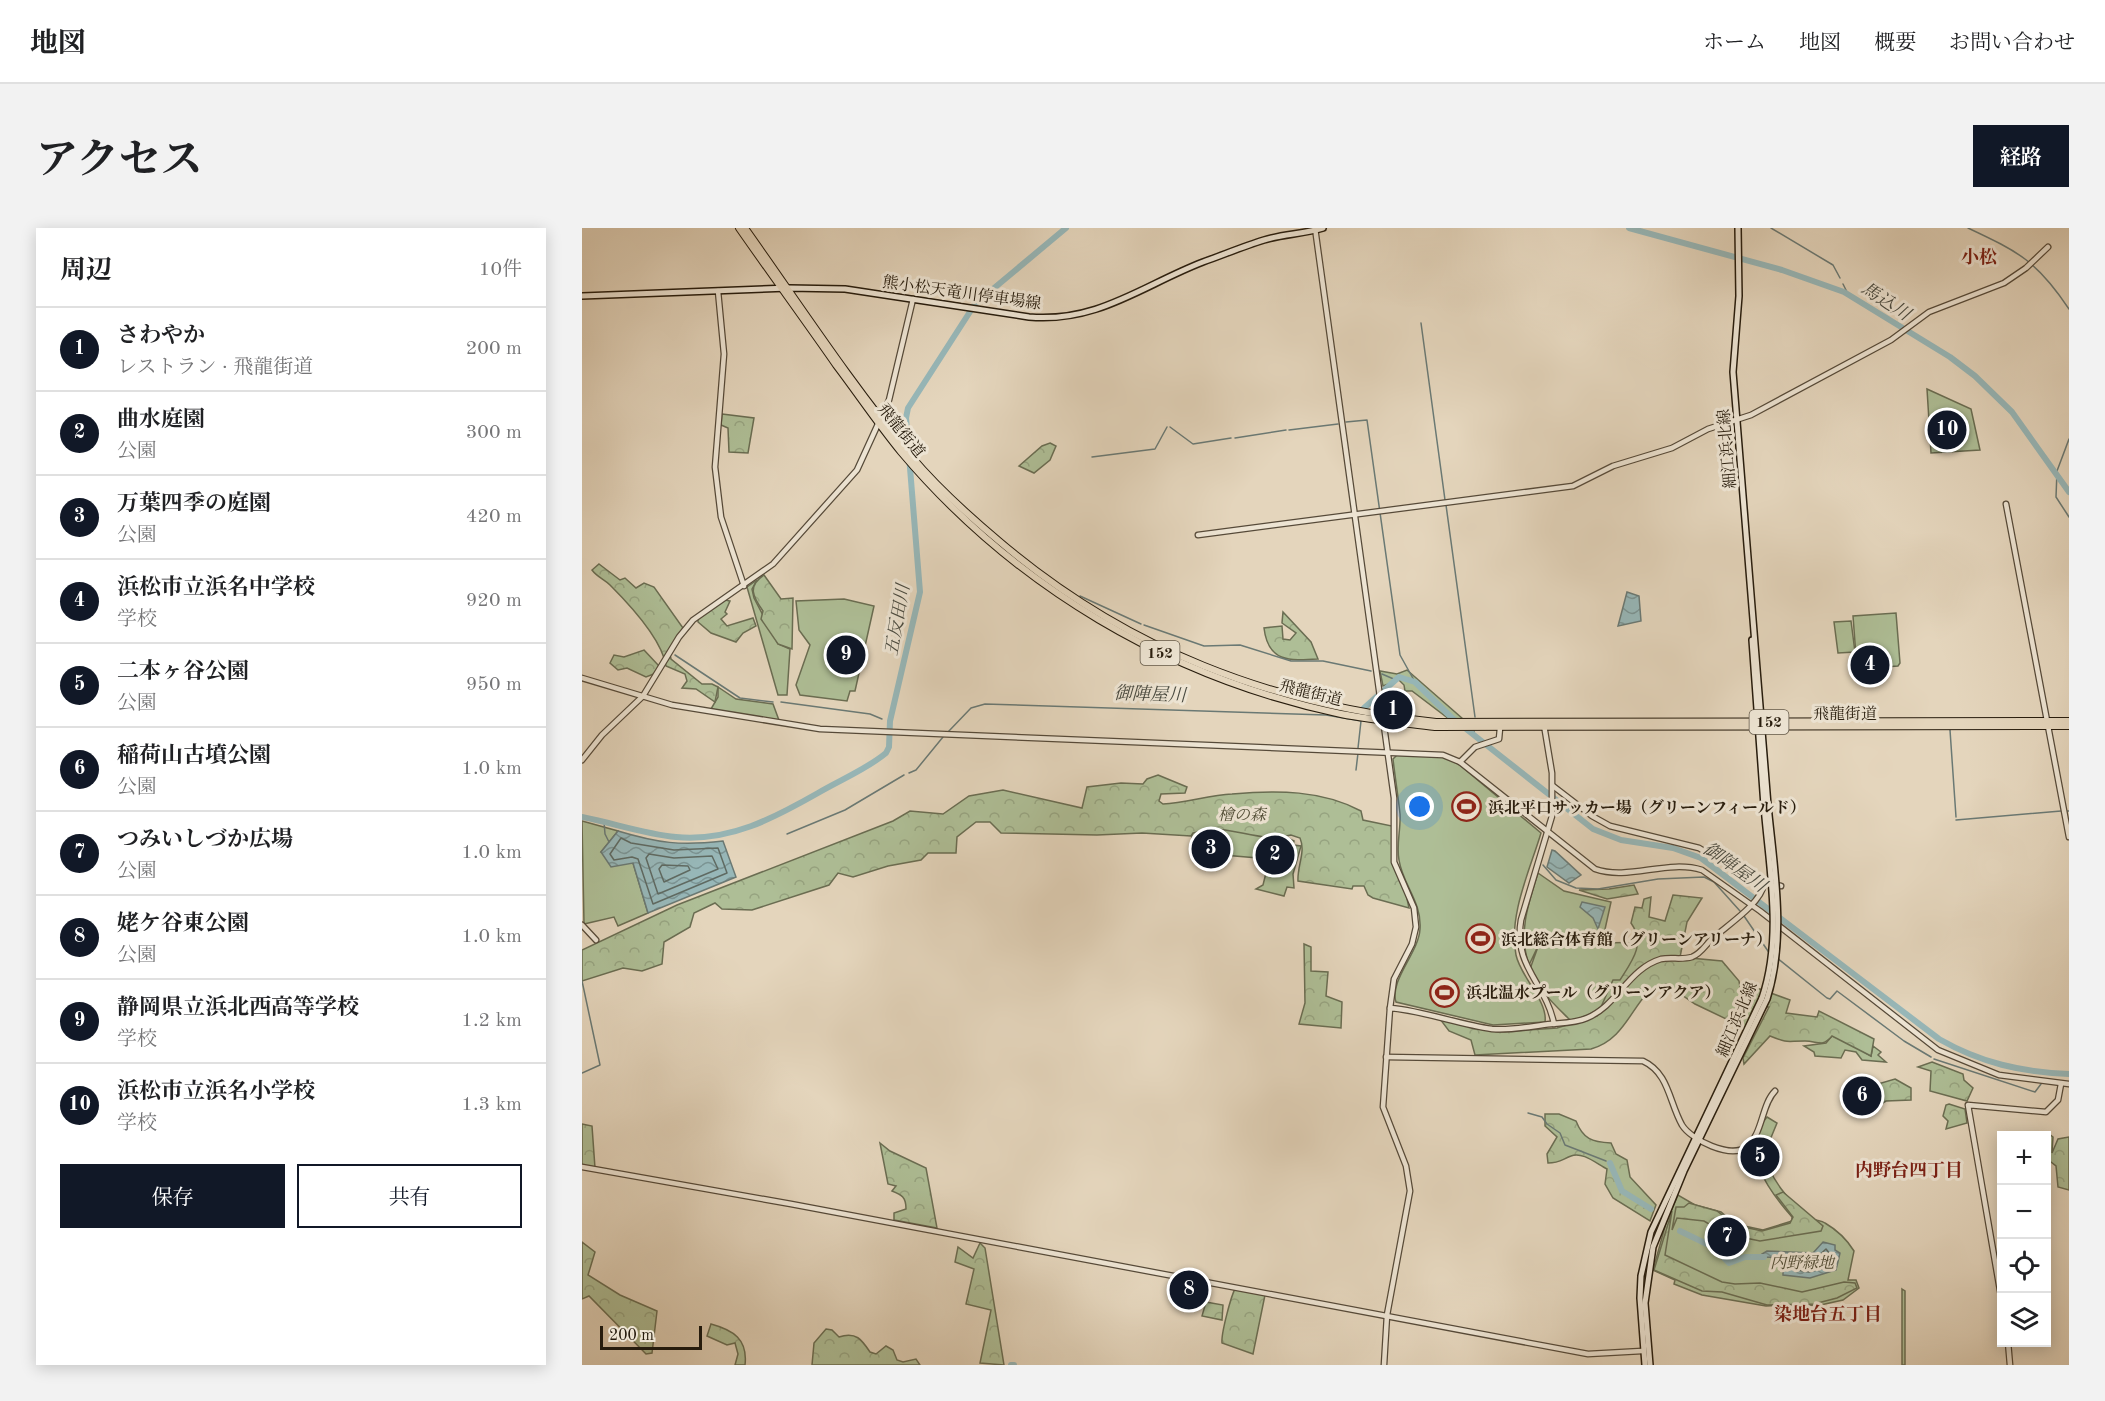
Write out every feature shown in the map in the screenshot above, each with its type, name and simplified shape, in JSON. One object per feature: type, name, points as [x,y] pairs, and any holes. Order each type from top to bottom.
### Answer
[{"type":"highway","name":"飛龍街道","points":[[739,228],[786,289]]},
{"type":"highway","name":"飛龍街道","points":[[745,228],[905,456],[981,536],[1025,571],[1125,635],[1206,673],[1266,694],[1341,714],[1461,728],[1759,724],[2048,724],[2069,726]]},
{"type":"highway","name":"飛龍街道","points":[[880,421],[952,500],[1037,573],[1131,633],[1210,670],[1266,689],[1383,718],[1545,726]]},
{"type":"highway","name":"飛龍街道","points":[[2048,724],[2069,721]]},
{"type":"main road","name":"熊小松天竜川停車場線","points":[[582,296],[845,289],[1039,318],[1118,304],[1165,278],[1263,240],[1323,228]]},
{"type":"main road","name":"細江浜北線","points":[[1650,1365],[1645,1303],[1653,1247],[1664,1214],[1765,999],[1773,936],[1766,805],[1733,355],[1739,296],[1738,228]]},
{"type":"main road","name":"細江浜北線","points":[[1645,1365],[1642,1352],[1641,1276],[1652,1232],[1699,1138]]},
{"type":"street","points":[[1316,229],[1388,750],[1395,808],[1394,862],[1413,904],[1416,922],[1414,939],[1394,979],[1389,1008],[1384,1111],[1406,1166],[1410,1191],[1387,1315],[1384,1365]]},
{"type":"street","points":[[1198,535],[1573,486],[1613,466],[1672,448],[1708,429],[1751,415],[1899,334],[1934,309],[2001,284],[2033,263],[2048,247]]},
{"type":"street","points":[[718,291],[724,354],[716,467],[721,517],[744,586]]},
{"type":"street","points":[[582,760],[602,735],[643,696],[679,637],[693,620],[778,560],[857,470],[892,389],[913,299]]},
{"type":"street","points":[[2007,504],[2069,837]]},
{"type":"street","points":[[582,678],[672,705],[783,725],[890,732],[1388,750],[1443,755],[1460,762],[1595,869],[1612,873],[1693,867],[1710,875],[1752,902],[1938,1050],[1998,1075],[2069,1084]]},
{"type":"street","points":[[1545,726],[1554,803],[1521,920],[1519,937],[1525,967],[1547,1002],[1554,1024]]},
{"type":"street","points":[[1460,762],[1475,747],[1499,739],[1500,728]]},
{"type":"street","points":[[1553,788],[1610,826],[1699,848],[1752,880],[1781,886]]},
{"type":"street","points":[[1389,1008],[1424,1012],[1491,1029],[1576,1021],[1595,1014],[1612,1000],[1639,969],[1661,959],[1684,958],[1701,952],[1752,902],[1764,884]]},
{"type":"street","points":[[582,925],[596,940]]},
{"type":"street","points":[[1386,1057],[1643,1061],[1661,1074],[1681,1124],[1699,1138],[1726,1152],[1745,1149],[1754,1138],[1775,1091]]},
{"type":"street","points":[[1999,1293],[1968,1105],[2046,1112],[2058,1100],[2061,1084]]},
{"type":"street","points":[[582,1167],[1588,1354],[1642,1352]]},
{"type":"street","points":[[2008,1347],[2010,1365]]},
{"type":"green space","points":[[1927,389],[1971,409],[1980,450],[1931,453]]},
{"type":"green space","points":[[722,414],[754,418],[748,453],[729,452],[728,428],[721,425]]},
{"type":"green space","points":[[1050,443],[1056,446],[1050,460],[1034,473],[1019,466],[1042,446]]},
{"type":"green space","points":[[599,564],[620,580],[625,578],[636,588],[644,583],[654,587],[683,628],[669,650],[671,659],[702,684],[712,684],[718,687],[715,702],[696,689],[682,688],[687,681],[685,674],[666,666],[658,645],[644,623],[618,593],[592,570]]},
{"type":"green space","points":[[764,575],[781,599],[793,598],[792,649],[778,644],[761,619],[763,611],[753,592],[755,583]]},
{"type":"green space","points":[[757,580],[752,589],[754,598],[778,644],[790,649],[787,695],[778,695],[747,587]]},
{"type":"green space","points":[[844,599],[874,606],[855,691],[850,691],[847,701],[800,695],[796,685],[810,645],[799,630],[796,601]]},
{"type":"green space","points":[[725,600],[730,601],[725,612],[727,614],[721,619],[727,626],[753,618],[756,626],[743,633],[736,642],[711,633],[698,622],[698,617]]},
{"type":"green space","points":[[1283,612],[1311,642],[1318,659],[1289,659],[1275,653],[1270,647],[1264,628],[1282,626],[1283,639],[1290,640],[1296,633],[1282,623]]},
{"type":"green space","points":[[1896,613],[1900,663],[1898,666],[1857,669],[1853,616]]},
{"type":"green space","points":[[1851,621],[1855,652],[1838,653],[1834,622]]},
{"type":"green space","points":[[644,650],[659,666],[659,672],[646,677],[627,668],[618,670],[610,663],[614,655],[624,657]]},
{"type":"green space","points":[[1407,670],[1463,719],[1449,719],[1412,691],[1405,691],[1404,685],[1399,680],[1383,686],[1380,671],[1397,674]]},
{"type":"green space","points":[[718,687],[736,699],[773,704],[780,723],[711,709],[718,697]]},
{"type":"green space","points":[[1399,753],[1439,756],[1455,761],[1541,833],[1521,893],[1514,940],[1519,964],[1542,1006],[1545,1022],[1493,1025],[1396,1002],[1397,985],[1415,947],[1420,929],[1418,910],[1404,878],[1398,854],[1400,814],[1393,759]]},
{"type":"green space","name":"檜の森","points":[[1158,775],[1187,787],[1185,793],[1161,794],[1159,801],[1163,804],[1223,795],[1266,792],[1299,793],[1346,804],[1361,811],[1363,820],[1392,826],[1392,863],[1406,894],[1409,908],[1373,898],[1368,895],[1364,886],[1353,886],[1352,889],[1298,881],[1302,843],[1300,838],[1291,835],[1262,837],[1212,829],[1193,833],[1191,836],[1142,833],[1097,835],[1001,833],[990,822],[976,822],[957,837],[956,853],[928,853],[921,860],[888,866],[853,877],[838,873],[829,885],[752,910],[722,909],[715,903],[694,913],[690,927],[664,942],[662,964],[642,971],[623,968],[582,981],[582,950],[677,905],[893,821],[910,811],[943,814],[969,796],[1003,790],[1082,808],[1087,787],[1121,783],[1143,784],[1147,779]]},
{"type":"green space","points":[[1191,807],[1277,838],[1285,837],[1294,841],[1293,845],[1301,846],[1293,874],[1294,888],[1287,887],[1284,896],[1256,889],[1263,885],[1267,869],[1258,858],[1200,853],[1202,845],[1192,838]]},
{"type":"green space","points":[[582,821],[618,831],[601,852],[633,863],[648,913],[618,926],[614,917],[584,924]]},
{"type":"green space","points":[[1214,830],[1222,834],[1219,842],[1205,841],[1197,836],[1200,833]]},
{"type":"green space","points":[[1538,873],[1564,891],[1611,902],[1602,943],[1647,942],[1625,979],[1607,1002],[1584,1017],[1570,1020],[1542,991],[1530,969],[1539,944],[1529,965],[1524,930]]},
{"type":"green space","points":[[1634,885],[1638,894],[1607,899],[1579,890],[1609,889]]},
{"type":"green space","points":[[1673,895],[1702,898],[1687,922],[1680,957],[1722,961],[1739,981],[1740,987],[1760,989],[1790,1000],[1786,1013],[1817,1017],[1819,1011],[1874,1039],[1871,1056],[1832,1036],[1820,1043],[1791,1042],[1770,1036],[1744,1064],[1743,1058],[1769,1007],[1754,1007],[1745,1028],[1695,1004],[1666,984],[1648,992],[1618,1033],[1602,1045],[1591,1049],[1475,1055],[1471,1040],[1449,1031],[1440,1019],[1498,1032],[1557,1028],[1597,1016],[1613,980],[1620,980],[1636,952],[1637,938],[1631,923],[1635,907],[1642,908],[1644,899],[1651,897],[1649,917],[1665,921]]},
{"type":"green space","points":[[1304,944],[1311,947],[1311,971],[1328,972],[1326,996],[1342,1002],[1341,1028],[1299,1024],[1305,1003]]},
{"type":"green space","points":[[1832,1036],[1841,1038],[1871,1056],[1873,1046],[1881,1052],[1878,1055],[1886,1062],[1862,1060],[1856,1052],[1845,1050],[1841,1058],[1815,1056],[1814,1052],[1804,1046],[1826,1043]]},
{"type":"green space","points":[[1932,1062],[1963,1074],[1964,1080],[1973,1088],[1967,1101],[1930,1091],[1931,1071],[1918,1067]]},
{"type":"green space","points":[[1895,1079],[1911,1088],[1911,1100],[1886,1101],[1878,1106],[1861,1103],[1859,1099],[1861,1083],[1878,1084]]},
{"type":"green space","points":[[1946,1105],[1965,1109],[1967,1123],[1946,1129],[1948,1121],[1943,1116]]},
{"type":"green space","points":[[1545,1114],[1559,1114],[1576,1121],[1585,1136],[1599,1142],[1611,1143],[1616,1154],[1627,1160],[1630,1177],[1656,1205],[1650,1221],[1613,1198],[1605,1184],[1607,1169],[1594,1161],[1575,1155],[1548,1163],[1547,1154],[1557,1137],[1545,1126]]},
{"type":"green space","name":"内野緑地","points":[[1767,1117],[1777,1123],[1765,1152],[1775,1180],[1796,1206],[1814,1220],[1833,1228],[1854,1251],[1848,1280],[1856,1280],[1859,1288],[1843,1300],[1816,1306],[1805,1304],[1766,1306],[1702,1295],[1674,1284],[1675,1280],[1653,1270],[1666,1223],[1678,1195],[1695,1205],[1721,1212],[1735,1224],[1763,1230],[1792,1221],[1792,1217],[1767,1183],[1756,1157],[1755,1143],[1759,1130]]},
{"type":"green space","points":[[582,1124],[592,1126],[595,1168],[582,1167]]},
{"type":"green space","points":[[2051,1135],[2053,1137],[2052,1153],[2058,1139],[2069,1137],[2069,1190],[2058,1187],[2056,1166],[2051,1162]]},
{"type":"green space","points":[[880,1143],[890,1151],[926,1168],[937,1228],[894,1220],[894,1213],[906,1209],[905,1202],[901,1195],[892,1191],[896,1186],[888,1184]]},
{"type":"green space","points":[[1783,1192],[1823,1226],[1821,1231],[1760,1241],[1726,1234],[1704,1221],[1677,1218],[1672,1230],[1676,1207],[1684,1207],[1689,1203],[1717,1211],[1735,1225],[1762,1231],[1790,1223],[1793,1217],[1776,1195]]},
{"type":"green space","points":[[1672,1211],[1665,1255],[1722,1282],[1760,1283],[1802,1292],[1844,1282],[1855,1283],[1857,1288],[1837,1298],[1814,1304],[1767,1305],[1722,1292],[1702,1291],[1654,1270]]},
{"type":"green space","points":[[582,1242],[595,1252],[588,1275],[620,1295],[657,1311],[652,1353],[646,1354],[589,1296],[582,1299]]},
{"type":"green space","points":[[980,1243],[985,1248],[1004,1365],[980,1363],[991,1310],[966,1304],[974,1269],[955,1262],[958,1247],[973,1258]]},
{"type":"green space","points":[[1178,1281],[1203,1286],[1200,1299],[1176,1294]]},
{"type":"green space","points":[[1236,1287],[1265,1295],[1253,1354],[1222,1343],[1227,1315]]},
{"type":"green space","points":[[1902,1289],[1905,1291],[1905,1365],[1902,1365]]},
{"type":"green space","points":[[1206,1302],[1223,1305],[1222,1320],[1202,1316]]},
{"type":"green space","points":[[711,1324],[726,1329],[737,1337],[744,1348],[745,1365],[735,1365],[738,1354],[735,1343],[727,1345],[707,1336]]},
{"type":"green space","points":[[826,1329],[832,1330],[839,1337],[850,1335],[858,1338],[870,1352],[876,1354],[886,1346],[893,1350],[897,1360],[903,1362],[916,1359],[920,1365],[812,1365],[814,1343]]},
{"type":"water","points":[[1627,592],[1639,596],[1641,621],[1618,626]]},
{"type":"water","points":[[618,831],[669,842],[723,841],[736,877],[648,913],[633,863],[611,867],[601,852]]},
{"type":"water","points":[[1552,850],[1581,875],[1569,883],[1547,867]]},
{"type":"water","points":[[1582,902],[1605,907],[1598,929],[1593,918],[1580,907]]},
{"type":"water","points":[[1823,1242],[1835,1245],[1835,1250],[1840,1253],[1836,1270],[1810,1278],[1783,1275],[1783,1258],[1764,1257],[1762,1254],[1767,1251],[1813,1253]]},
{"type":"waterway","name":"五反田川","points":[[582,817],[664,836],[696,838],[715,836],[751,826],[785,811],[862,769],[886,753],[889,747],[890,721],[920,592],[906,418],[908,408],[975,304],[1066,228]]},
{"type":"waterway","name":"馬込川","points":[[1629,228],[1782,270],[1844,292],[1950,357],[1975,376],[2012,412],[2069,492]]},
{"type":"waterway","points":[[1771,228],[1833,265],[1840,278]]},
{"type":"waterway","points":[[1968,228],[2001,244],[2026,260],[2047,279],[2069,309]]},
{"type":"waterway","name":"馬込川","points":[[1843,284],[1848,294]]},
{"type":"waterway","points":[[1421,323],[1445,500]]},
{"type":"waterway","points":[[1346,422],[1367,420],[1400,655],[1415,682]]},
{"type":"waterway","points":[[1289,430],[1338,424]]},
{"type":"waterway","points":[[1092,457],[1155,449],[1167,427]]},
{"type":"waterway","points":[[1170,427],[1193,444],[1231,438]]},
{"type":"waterway","points":[[1235,438],[1286,430]]},
{"type":"waterway","name":"馬込川","points":[[2069,439],[2057,471],[2056,497],[2069,517]]},
{"type":"waterway","points":[[1446,505],[1475,717]]},
{"type":"waterway","points":[[1080,596],[1141,624]]},
{"type":"waterway","points":[[1144,625],[1204,646],[1240,645],[1291,661],[1323,661],[1371,671]]},
{"type":"waterway","points":[[675,655],[740,698],[773,702]]},
{"type":"waterway","points":[[1382,674],[1396,680]]},
{"type":"waterway","name":"御陣屋川","points":[[1364,708],[1399,677],[1415,682],[1451,717],[1593,829],[1621,840],[1673,848],[1701,858],[1939,1039],[1970,1054],[2002,1065],[2069,1074]]},
{"type":"waterway","points":[[781,702],[870,714],[882,719]]},
{"type":"waterway","name":"御陣屋川","points":[[948,732],[971,708],[985,704],[1326,715],[1361,721],[1358,748]]},
{"type":"waterway","points":[[1950,730],[1956,817]]},
{"type":"waterway","name":"御陣屋川","points":[[909,773],[916,770],[943,737]]},
{"type":"waterway","points":[[1356,770],[1358,753]]},
{"type":"waterway","name":"御陣屋川","points":[[787,834],[845,810],[904,775]]},
{"type":"waterway","points":[[1956,820],[2061,811]]},
{"type":"waterway","points":[[604,822],[605,834],[609,842]]},
{"type":"waterway","points":[[1543,865],[1556,880],[1576,888],[1598,889],[1658,879],[1704,877],[1714,882],[1740,911]]},
{"type":"waterway","points":[[1744,916],[1770,954]]},
{"type":"waterway","points":[[1777,958],[1827,998],[1830,999],[1837,991],[1904,1041],[1931,1057]]},
{"type":"waterway","points":[[582,981],[600,1065],[582,1073]]},
{"type":"waterway","points":[[1934,1059],[2035,1092],[2041,1084]]},
{"type":"waterway","points":[[1528,1113],[1542,1117],[1547,1124],[1560,1133],[1565,1145],[1606,1161]]},
{"type":"waterway","points":[[1610,1163],[1622,1191],[1651,1209]]},
{"type":"waterway","points":[[1680,1231],[1713,1247],[1729,1263],[1745,1257],[1764,1257]]},
{"type":"place","name":"浜松市立浜名小学校","points":[[1947,430]]},
{"type":"place","name":"静岡県立浜北西高等学校","points":[[846,655]]},
{"type":"place","name":"浜松市立浜名中学校","points":[[1870,665]]},
{"type":"place","name":"さわやか","points":[[1393,710]]},
{"type":"place","name":"浜北平口サッカー場（グリーンフィールド）","points":[[1467,807]]},
{"type":"place","name":"万葉四季の庭園","points":[[1211,849]]},
{"type":"place","name":"曲水庭園","points":[[1275,855]]},
{"type":"place","name":"浜北総合体育館（グリーンアリーナ）","points":[[1480,939]]},
{"type":"place","name":"浜北温水プール（グリーンアクア）","points":[[1445,992]]},
{"type":"place","name":"稲荷山古墳公園","points":[[1862,1096]]},
{"type":"place","name":"二本ヶ谷公園","points":[[1760,1157]]},
{"type":"place","name":"つみいしづか広場","points":[[1727,1237]]},
{"type":"place","name":"姥ケ谷東公園","points":[[1189,1290]]},
{"type":"district","name":"小松","points":[[1979,257]]},
{"type":"district","name":"内野台四丁目","points":[[1909,1170]]},
{"type":"district","name":"染地台五丁目","points":[[1828,1314]]}]
